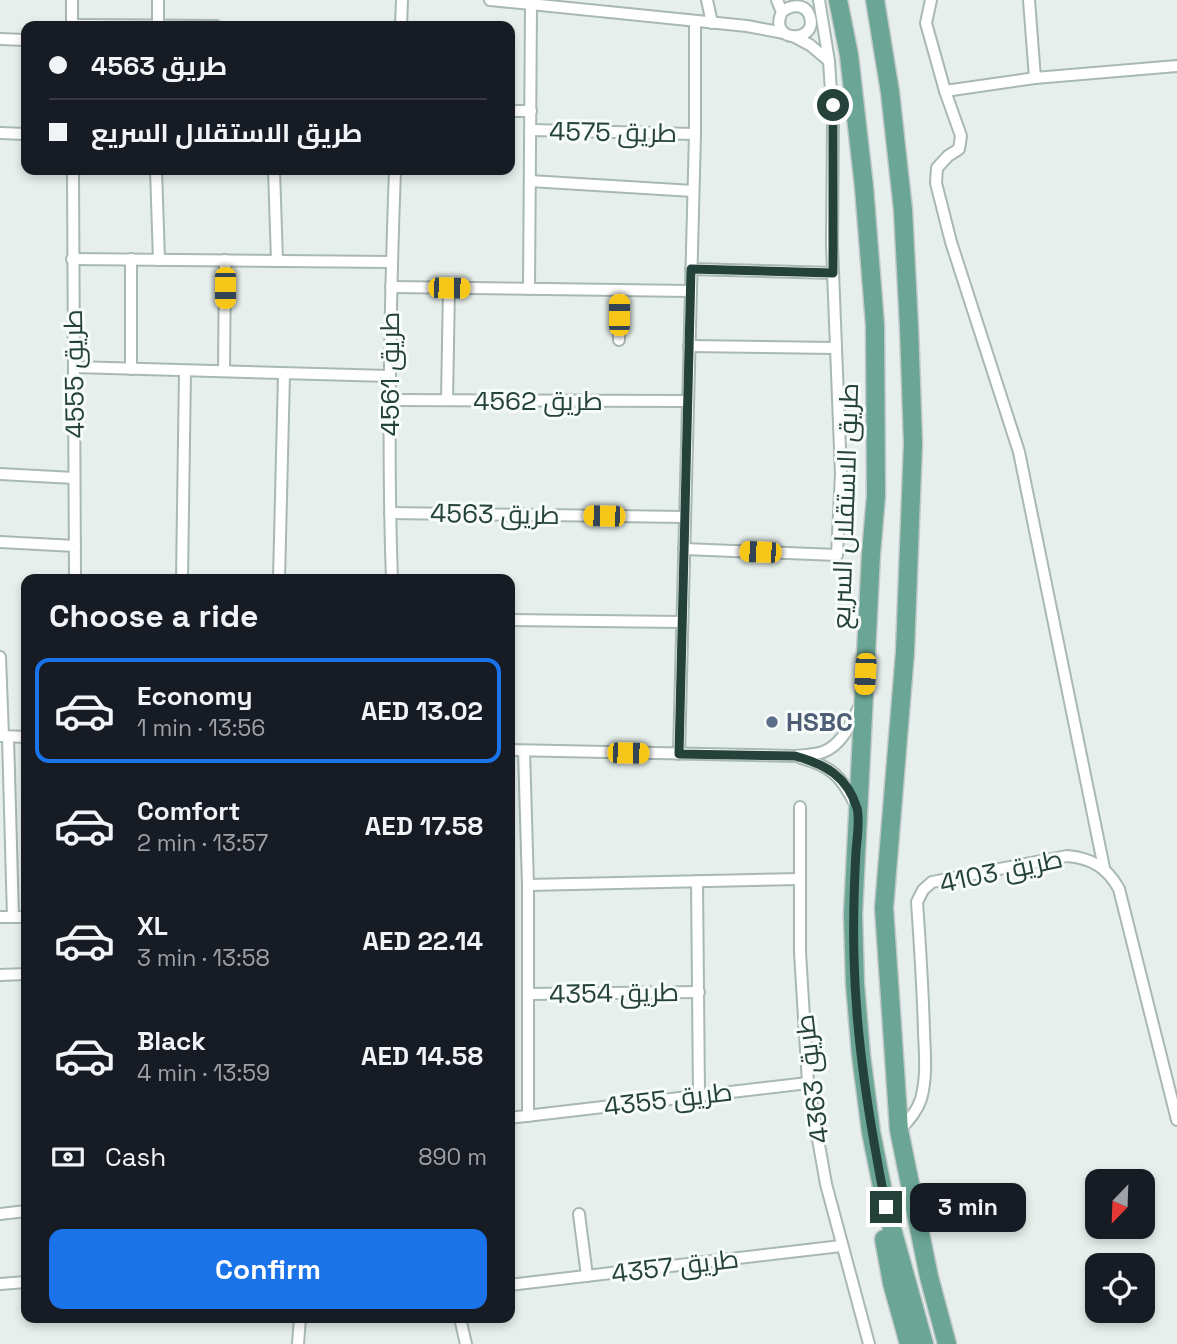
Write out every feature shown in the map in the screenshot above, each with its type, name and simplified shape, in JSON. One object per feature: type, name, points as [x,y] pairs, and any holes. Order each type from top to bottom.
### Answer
[{"type":"main road","name":"طريق الاستقلال السريع","points":[[838,0],[849,55],[875,325],[876,496],[853,914],[855,984],[871,1132],[886,1207],[924,1344]]},
{"type":"main road","points":[[875,0],[890,92],[902,210],[913,443],[905,652],[884,908],[899,1130],[916,1217],[947,1344]]},
{"type":"main road","points":[[886,1207],[883,1234],[892,1283],[909,1344]]},
{"type":"main road","points":[[938,1313],[958,1344]]},
{"type":"street","points":[[72,0],[72,21]]},
{"type":"street","points":[[158,0],[158,21]]},
{"type":"street","points":[[401,21],[402,0]]},
{"type":"street","points":[[490,0],[747,26],[790,35],[810,45],[829,61]]},
{"type":"street","points":[[707,0],[712,23]]},
{"type":"street","points":[[747,26],[764,24],[781,15],[796,3],[809,14],[811,23],[804,34],[790,35],[780,26],[781,15],[776,0]]},
{"type":"street","points":[[684,549],[837,555],[841,474],[832,246],[834,123],[829,61],[819,0]]},
{"type":"street","points":[[930,0],[926,23],[961,136],[959,149],[937,168],[936,183],[951,242],[1018,452],[1104,868]]},
{"type":"street","points":[[1029,0],[1035,78]]},
{"type":"street","name":"طريق 4575","points":[[529,289],[531,4]]},
{"type":"street","points":[[679,754],[695,134],[695,22]]},
{"type":"street","points":[[0,39],[21,40]]},
{"type":"street","points":[[945,91],[1035,78],[1177,66]]},
{"type":"street","name":"طريق 4575","points":[[515,111],[531,111]]},
{"type":"street","name":"طريق 4575","points":[[531,130],[695,134]]},
{"type":"street","points":[[0,133],[21,134]]},
{"type":"street","name":"طريق 4555","points":[[73,175],[75,574]]},
{"type":"street","points":[[156,175],[159,260]]},
{"type":"street","points":[[274,175],[277,261]]},
{"type":"street","name":"طريق 4561","points":[[392,574],[389,376],[395,175]]},
{"type":"street","points":[[530,181],[692,191]]},
{"type":"street","points":[[72,259],[392,262]]},
{"type":"street","points":[[131,259],[131,369]]},
{"type":"street","points":[[224,371],[225,260]]},
{"type":"street","points":[[691,269],[833,273]]},
{"type":"street","points":[[391,287],[690,291]]},
{"type":"street","points":[[447,400],[449,288]]},
{"type":"street","points":[[619,340],[620,290]]},
{"type":"street","points":[[689,346],[836,348]]},
{"type":"street","points":[[74,367],[389,376]]},
{"type":"street","points":[[182,574],[185,370]]},
{"type":"street","points":[[279,574],[284,374]]},
{"type":"street","name":"طريق 4562","points":[[389,400],[688,401]]},
{"type":"street","points":[[0,474],[74,478]]},
{"type":"street","name":"طريق 4563","points":[[390,513],[685,517]]},
{"type":"street","points":[[0,542],[75,546]]},
{"type":"street","points":[[515,620],[682,622]]},
{"type":"street","points":[[0,657],[13,917]]},
{"type":"street","points":[[515,750],[795,756],[820,753],[829,749],[843,736],[864,698]]},
{"type":"street","points":[[524,751],[528,885],[528,1115]]},
{"type":"street","points":[[795,756],[832,771],[848,788],[858,810]]},
{"type":"street","name":"طريق 4363","points":[[800,807],[800,952],[808,1083],[826,1184],[869,1344]]},
{"type":"street","name":"طريق 4103","points":[[899,1130],[917,1108],[924,1080],[924,1014],[917,902],[923,890],[932,882],[1067,856],[1080,857],[1104,868],[1119,889],[1177,1120]]},
{"type":"street","points":[[528,885],[800,879]]},
{"type":"street","name":"طريق 4354","points":[[697,881],[699,1096]]},
{"type":"street","points":[[0,917],[21,917]]},
{"type":"street","points":[[0,975],[21,974]]},
{"type":"street","name":"طريق 4354","points":[[529,994],[699,992]]},
{"type":"street","name":"طريق 4355","points":[[515,1117],[808,1083]]},
{"type":"street","points":[[0,1214],[21,1212]]},
{"type":"street","points":[[579,1214],[587,1276]]},
{"type":"street","name":"طريق 4357","points":[[515,1284],[841,1246]]},
{"type":"street","points":[[0,1284],[21,1282]]},
{"type":"street","points":[[298,1344],[300,1323]]},
{"type":"street","points":[[461,1323],[466,1344]]},
{"type":"place","name":"HSBC","points":[[772,722]]},
{"type":"route","points":[[833,105],[833,273],[691,269],[679,754],[795,756],[811,760],[832,771],[848,788],[858,810],[853,914],[861,1055],[871,1132],[886,1207]]}]
